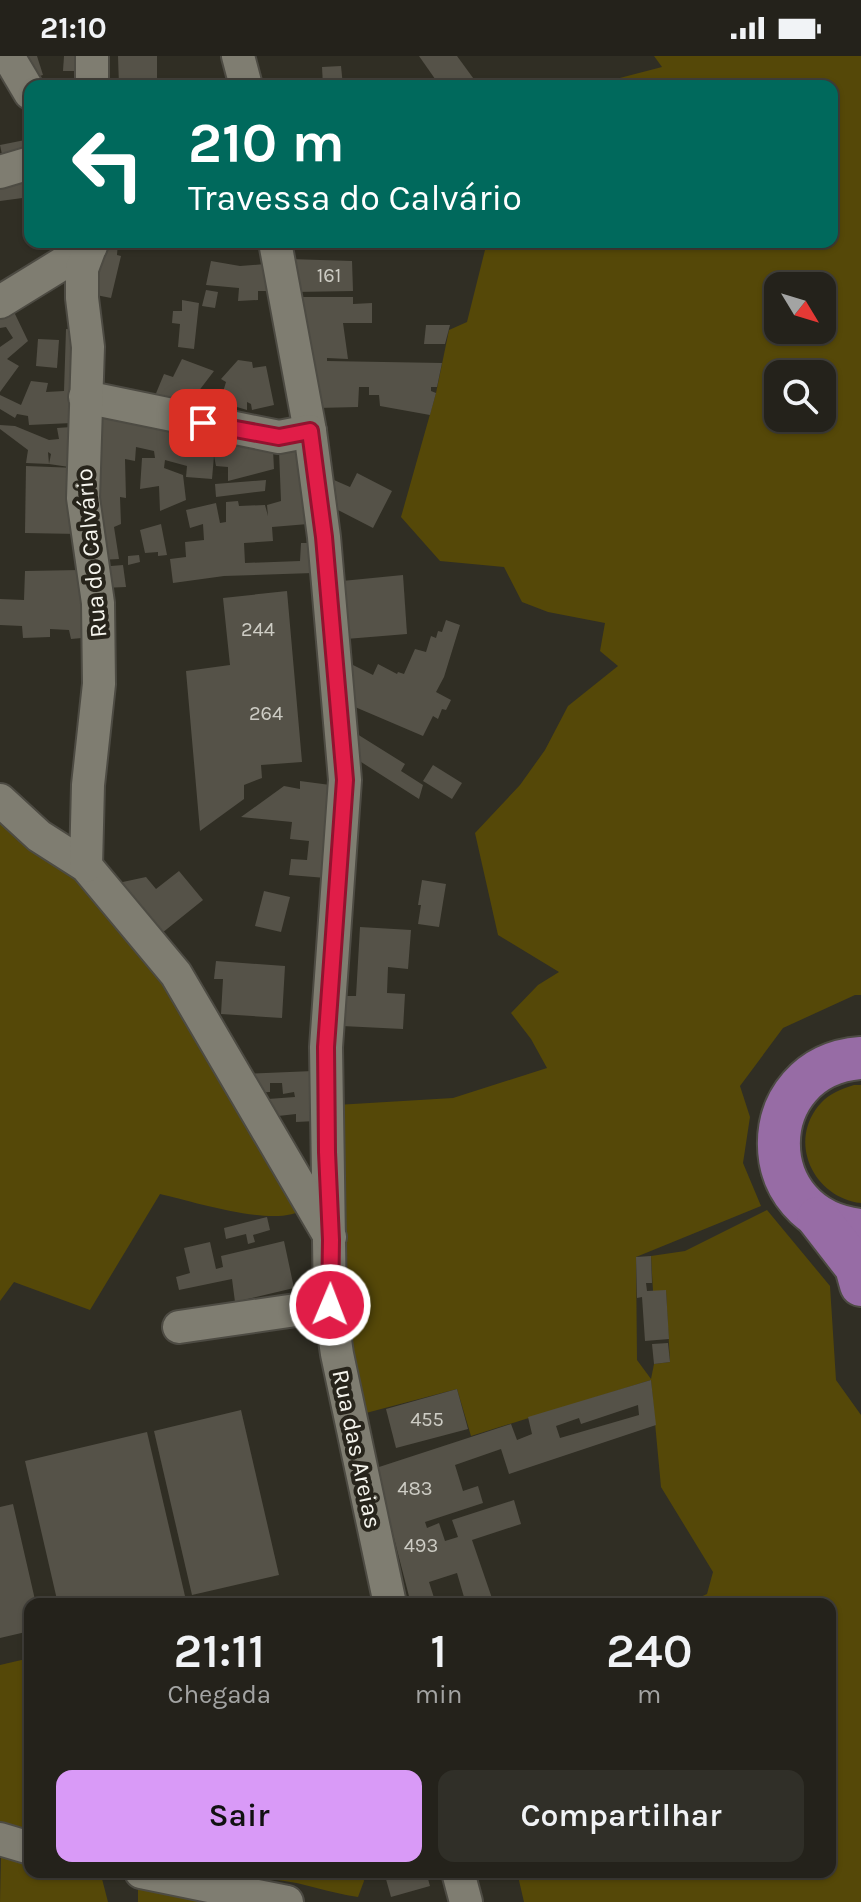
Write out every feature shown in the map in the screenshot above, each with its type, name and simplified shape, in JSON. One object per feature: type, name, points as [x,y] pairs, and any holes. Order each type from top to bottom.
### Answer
[{"type":"main road","points":[[861,1058],[844,1059],[817,1071],[795,1092],[781,1118],[778,1148],[784,1176],[797,1200],[818,1218],[856,1267],[861,1285]]},
{"type":"main road","points":[[818,1218],[843,1228],[861,1230]]},
{"type":"street","points":[[8,56],[24,83]]},
{"type":"street","points":[[92,56],[92,80]]},
{"type":"street","points":[[238,56],[244,80]]},
{"type":"street","points":[[0,172],[24,165]]},
{"type":"street","points":[[0,302],[86,248]]},
{"type":"street","name":"Rua do Calvário","points":[[86,866],[88,785],[99,670],[98,603],[83,498],[88,347],[82,269],[90,248]]},
{"type":"street","name":"Rua das Areias","points":[[276,248],[310,431],[324,537],[345,780],[326,1047],[330,1305],[337,1354],[389,1598]]},
{"type":"street","points":[[85,397],[279,437],[310,431]]},
{"type":"street","points":[[0,800],[39,836],[86,866],[176,974],[331,1240]]},
{"type":"street","points":[[179,1327],[330,1305]]},
{"type":"street","points":[[0,1839],[24,1846]]},
{"type":"street","points":[[170,1878],[287,1902]]},
{"type":"street","points":[[460,1878],[466,1902]]},
{"type":"shaded area","points":[[654,56],[861,56],[861,995],[783,1028],[740,1086],[750,1117],[743,1163],[761,1206],[636,1257],[637,1360],[651,1379],[654,1364],[670,1362],[666,1291],[653,1291],[651,1256],[685,1251],[767,1210],[830,1286],[836,1380],[861,1415],[861,1902],[524,1902],[518,1878],[836,1878],[836,1598],[698,1598],[707,1594],[713,1572],[661,1487],[651,1380],[471,1436],[457,1389],[366,1413],[345,1336],[336,1105],[453,1098],[547,1068],[531,1039],[511,1013],[538,985],[559,972],[498,935],[475,833],[520,785],[545,750],[568,706],[618,666],[600,651],[605,623],[548,612],[522,602],[504,567],[440,561],[401,517],[436,393],[449,330],[467,322],[486,248],[838,248],[838,80],[612,80],[662,67]]},
{"type":"shaded area","points":[[0,809],[78,870],[150,956],[304,1208],[292,1214],[256,1215],[160,1194],[90,1310],[14,1282],[0,1301]]},
{"type":"shaded area","points":[[861,1085],[861,1203],[844,1199],[830,1191],[818,1179],[806,1150],[806,1134],[811,1118],[821,1103],[832,1094]]},
{"type":"shaded area","points":[[24,1659],[24,1832],[0,1826],[0,1665]]},
{"type":"shaded area","points":[[1,1857],[24,1859],[24,1878],[102,1878],[108,1902],[0,1902]]},
{"type":"shaded area","points":[[364,1878],[364,1881],[358,1897],[277,1880]]},
{"type":"shaded area","points":[[138,1888],[209,1902],[138,1902]]},
{"type":"building","points":[[18,56],[37,56],[43,75],[26,80]]},
{"type":"building","points":[[64,56],[88,56],[88,71],[63,71]]},
{"type":"building","points":[[118,56],[157,56],[157,80],[119,80]]},
{"type":"building","points":[[419,56],[457,56],[475,80],[436,80]]},
{"type":"building","points":[[341,66],[342,80],[323,80],[322,67]]},
{"type":"building","points":[[24,140],[24,159],[4,164],[0,145]]},
{"type":"building","points":[[24,176],[24,198],[0,201],[0,180]]},
{"type":"building","points":[[100,248],[118,248],[117,255],[121,256],[111,298],[91,294]]},
{"type":"building","points":[[289,259],[352,261],[353,291],[295,292]]},
{"type":"building","points":[[211,261],[240,266],[265,264],[269,291],[258,291],[258,300],[238,301],[239,288],[206,285]]},
{"type":"building","points":[[206,290],[218,292],[215,308],[202,306]]},
{"type":"building","points":[[296,297],[353,297],[353,304],[372,303],[372,323],[343,323],[348,359],[327,358],[327,361],[442,363],[437,387],[431,387],[431,391],[436,393],[430,415],[380,406],[379,395],[369,395],[369,387],[359,387],[358,407],[317,408]]},
{"type":"building","points":[[182,300],[199,303],[194,349],[178,347],[180,324],[172,323],[173,311],[182,311]]},
{"type":"building","points":[[10,312],[15,314],[28,341],[7,359],[19,366],[0,392],[0,347],[13,338],[6,327],[0,328],[0,316]]},
{"type":"building","points":[[426,325],[450,325],[445,344],[424,344]]},
{"type":"building","points":[[66,329],[79,330],[72,423],[29,425],[28,416],[17,414],[15,418],[0,409],[0,395],[21,405],[31,381],[48,383],[46,392],[64,391]]},
{"type":"building","points":[[38,339],[59,340],[57,368],[36,366]]},
{"type":"building","points":[[182,359],[214,371],[185,409],[152,403],[164,374],[173,377]]},
{"type":"building","points":[[238,360],[252,362],[253,368],[266,366],[274,405],[252,410],[247,402],[247,410],[220,402],[226,382],[221,379]]},
{"type":"building","points":[[92,411],[273,450],[274,469],[228,481],[228,467],[216,466],[214,456],[212,479],[186,477],[187,466],[165,460],[164,468],[183,475],[186,500],[160,511],[159,486],[140,489],[142,458],[155,458],[154,451],[136,447],[135,461],[125,459],[126,498],[120,497],[121,524],[114,527],[119,559],[100,560]]},
{"type":"building","points":[[0,425],[15,426],[49,440],[59,439],[57,428],[71,427],[69,467],[26,463],[28,450],[0,429]]},
{"type":"building","points":[[303,449],[308,524],[272,527],[273,541],[244,543],[245,563],[300,561],[301,543],[312,543],[313,573],[224,576],[173,583],[170,559],[186,557],[185,542],[204,540],[203,524],[190,528],[186,510],[216,503],[220,523],[226,522],[226,502],[238,501],[239,506],[265,505],[268,516],[267,505],[281,501],[279,451]]},
{"type":"building","points":[[26,466],[77,468],[78,534],[25,533]]},
{"type":"building","points":[[357,473],[392,491],[373,528],[338,510],[334,480],[350,487]]},
{"type":"building","points":[[266,480],[265,491],[216,497],[215,484]]},
{"type":"building","points":[[161,524],[167,555],[145,553],[140,530]]},
{"type":"building","points":[[139,555],[140,562],[128,565],[128,556]]},
{"type":"building","points":[[123,565],[126,587],[102,588],[99,567]]},
{"type":"building","points":[[80,570],[95,621],[82,622],[82,638],[71,639],[69,630],[50,629],[50,637],[23,638],[22,626],[0,625],[0,599],[24,600],[25,571]]},
{"type":"building","points":[[403,575],[407,634],[346,639],[342,581]]},
{"type":"building","points":[[287,591],[302,762],[261,765],[262,778],[244,785],[244,799],[200,831],[186,671],[230,665],[223,598]]},
{"type":"building","points":[[446,620],[460,625],[444,677],[436,692],[451,700],[438,719],[433,716],[423,736],[355,707],[351,664],[373,675],[378,664],[397,674],[404,674],[415,649],[426,652],[431,636],[436,638],[438,631],[442,632]]},
{"type":"building","points":[[357,734],[405,764],[401,771],[423,785],[419,799],[358,760]]},
{"type":"building","points":[[433,765],[462,783],[452,799],[423,781]]},
{"type":"building","points":[[300,781],[338,786],[326,878],[289,875],[291,859],[307,860],[309,841],[290,839],[292,822],[241,817],[284,786],[300,789]]},
{"type":"building","points":[[179,871],[203,900],[162,933],[118,883],[146,877],[156,889]]},
{"type":"building","points":[[422,880],[446,884],[439,927],[418,924]]},
{"type":"building","points":[[264,891],[290,897],[281,932],[255,926]]},
{"type":"building","points":[[360,927],[411,930],[408,969],[388,967],[387,993],[405,994],[403,1029],[342,1026],[344,996],[356,996]]},
{"type":"building","points":[[216,961],[285,966],[282,1018],[221,1014],[223,979],[214,979]]},
{"type":"building","points":[[313,1071],[316,1121],[296,1122],[296,1114],[269,1117],[268,1099],[295,1097],[294,1092],[283,1094],[282,1083],[270,1083],[270,1092],[252,1093],[243,1074]]},
{"type":"building","points":[[267,1217],[270,1230],[253,1235],[255,1242],[248,1244],[246,1234],[226,1239],[224,1228]]},
{"type":"building","points":[[284,1241],[294,1288],[235,1302],[232,1279],[179,1290],[176,1277],[190,1273],[184,1248],[210,1242],[216,1269],[223,1267],[221,1256]]},
{"type":"building","points":[[651,1256],[652,1283],[646,1283],[647,1291],[666,1290],[669,1339],[645,1341],[642,1297],[637,1298],[636,1257]]},
{"type":"building","points":[[668,1343],[670,1362],[654,1364],[652,1344]]},
{"type":"building","points":[[651,1380],[656,1425],[509,1474],[501,1449],[455,1465],[463,1491],[478,1486],[483,1503],[425,1522],[427,1528],[439,1523],[445,1541],[458,1537],[452,1520],[514,1500],[521,1524],[472,1540],[492,1598],[464,1598],[457,1573],[429,1582],[434,1598],[409,1598],[376,1468],[511,1424],[517,1440],[532,1434],[528,1417]],"holes":[[[638,1405],[639,1415],[560,1438],[556,1426],[579,1418],[581,1424]]]},
{"type":"building","points":[[457,1389],[468,1429],[396,1448],[386,1409]]},
{"type":"building","points":[[241,1410],[279,1575],[192,1595],[154,1431]]},
{"type":"building","points":[[147,1432],[185,1596],[57,1598],[25,1461]]},
{"type":"building","points":[[13,1504],[35,1598],[24,1598],[24,1632],[0,1638],[0,1507]]},
{"type":"building","points":[[386,1878],[428,1878],[430,1886],[391,1897]]},
{"type":"route","points":[[203,423],[279,437],[310,431],[324,537],[345,780],[326,1047],[330,1305]]}]
